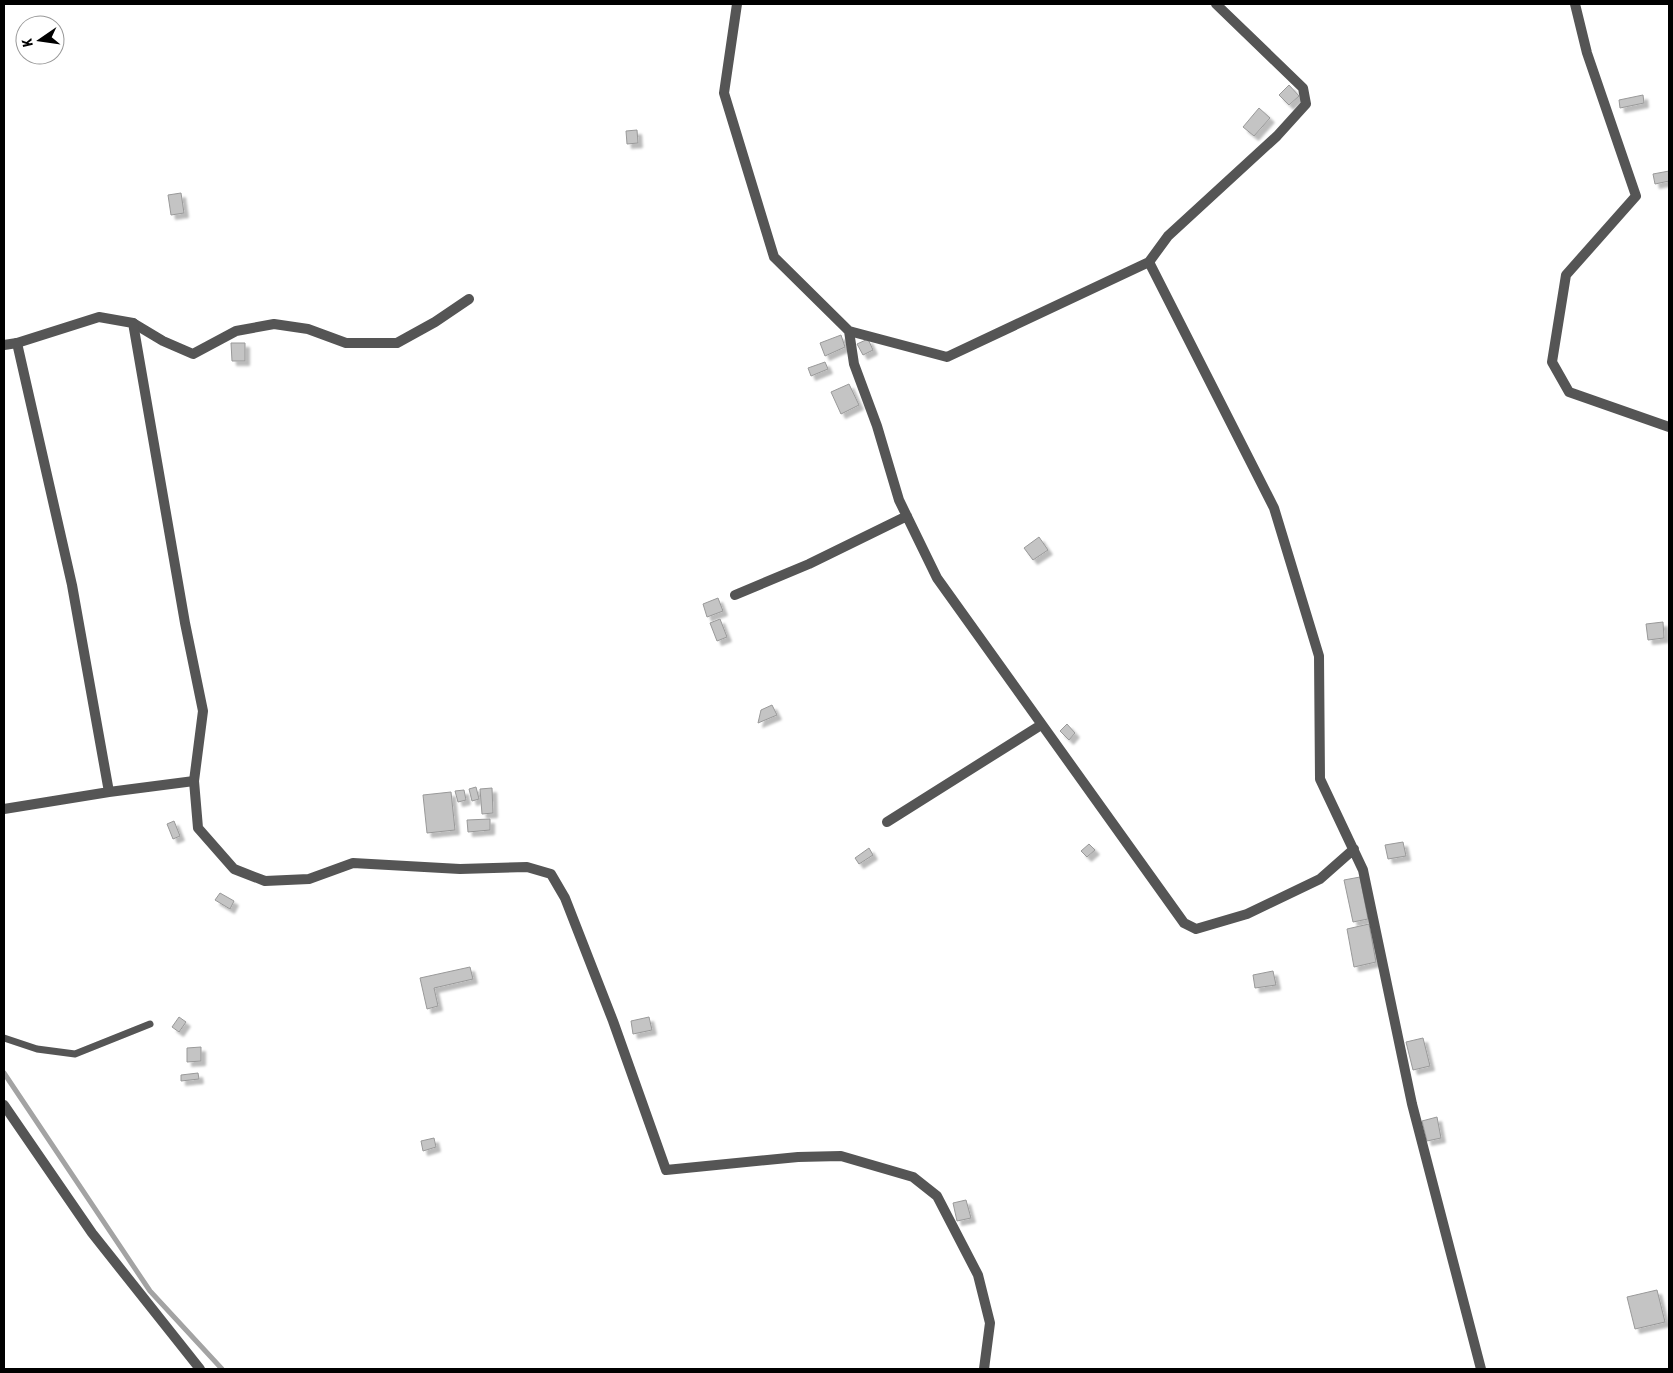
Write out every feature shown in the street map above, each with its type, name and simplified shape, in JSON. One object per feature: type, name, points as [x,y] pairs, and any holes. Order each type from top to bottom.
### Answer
[{"type":"street","points":[[737,4],[724,93],[774,257],[849,331],[947,357],[1149,262],[1168,236],[1277,136],[1306,104],[1303,88],[1216,4]]},
{"type":"street","points":[[1575,4],[1587,53],[1636,196],[1566,275],[1552,362],[1569,392],[1669,427]]},
{"type":"street","points":[[1149,262],[1274,508],[1319,656],[1320,779],[1363,870],[1412,1104],[1481,1369]]},
{"type":"street","points":[[4,346],[17,344],[99,317],[133,322],[163,341],[192,354],[236,331],[274,324],[308,330],[346,343],[396,343],[435,322],[469,299]]},
{"type":"street","points":[[133,322],[185,623],[203,711],[194,781],[198,828],[234,869],[265,881],[309,879],[353,863],[460,870],[526,867],[551,874],[565,898],[613,1021],[666,1170],[798,1157],[841,1156],[913,1177],[937,1196],[978,1275],[990,1323],[984,1369]]},
{"type":"street","points":[[849,331],[854,364],[877,426],[899,500],[938,578],[1184,924],[1196,929],[1247,914],[1320,879],[1354,849]]},
{"type":"street","points":[[17,344],[72,585],[109,792]]},
{"type":"street","points":[[735,595],[809,564],[907,516]]},
{"type":"street","points":[[888,822],[1041,725]]},
{"type":"street","points":[[4,809],[109,792],[194,781]]},
{"type":"street","points":[[4,1105],[92,1233],[200,1369]]},
{"type":"lane","points":[[4,1038],[37,1049],[75,1054],[150,1024]]},
{"type":"building","points":[[1289,85],[1299,96],[1289,105],[1279,95]]},
{"type":"building","points":[[1643,95],[1644,103],[1620,108],[1619,100]]},
{"type":"building","points":[[1259,108],[1270,118],[1254,136],[1243,127]]},
{"type":"building","points":[[637,130],[638,143],[627,144],[626,131]]},
{"type":"building","points":[[1669,171],[1669,181],[1655,184],[1653,174]]},
{"type":"building","points":[[181,193],[184,213],[171,215],[168,195]]},
{"type":"building","points":[[841,335],[845,347],[825,356],[820,343]]},
{"type":"building","points":[[868,339],[873,350],[863,355],[857,344]]},
{"type":"building","points":[[231,343],[245,343],[245,361],[232,361]]},
{"type":"building","points":[[825,362],[828,369],[811,376],[808,368]]},
{"type":"building","points":[[849,384],[859,405],[841,414],[831,392]]},
{"type":"building","points":[[1039,537],[1048,550],[1033,560],[1024,548]]},
{"type":"building","points":[[718,598],[723,611],[707,617],[703,604]]},
{"type":"building","points":[[720,619],[727,637],[717,641],[710,623]]},
{"type":"building","points":[[1663,622],[1664,638],[1648,640],[1646,624]]},
{"type":"building","points":[[772,705],[777,715],[758,723],[761,710]]},
{"type":"building","points":[[1067,724],[1075,733],[1069,740],[1060,731]]},
{"type":"building","points":[[476,787],[479,799],[472,801],[469,789]]},
{"type":"building","points":[[492,788],[493,813],[482,814],[480,789]]},
{"type":"building","points":[[464,790],[466,800],[458,802],[455,791]]},
{"type":"building","points":[[451,792],[455,830],[427,833],[423,795]]},
{"type":"building","points":[[490,819],[490,830],[468,832],[467,820]]},
{"type":"building","points":[[174,821],[180,836],[173,839],[167,824]]},
{"type":"building","points":[[1403,842],[1406,856],[1388,859],[1385,845]]},
{"type":"building","points":[[1089,844],[1095,850],[1087,857],[1081,851]]},
{"type":"building","points":[[869,848],[873,855],[859,864],[855,858]]},
{"type":"building","points":[[1360,877],[1368,919],[1353,922],[1344,880]]},
{"type":"building","points":[[220,893],[234,901],[230,909],[215,900]]},
{"type":"building","points":[[1369,924],[1376,962],[1354,967],[1347,929]]},
{"type":"building","points":[[470,967],[473,979],[434,988],[438,1006],[427,1009],[420,978]]},
{"type":"building","points":[[1273,971],[1276,985],[1255,988],[1253,975]]},
{"type":"building","points":[[179,1017],[186,1022],[179,1032],[172,1027]]},
{"type":"building","points":[[649,1017],[652,1030],[633,1034],[631,1021]]},
{"type":"building","points":[[1423,1038],[1430,1066],[1413,1070],[1406,1042]]},
{"type":"building","points":[[201,1047],[201,1061],[187,1062],[187,1048]]},
{"type":"building","points":[[198,1073],[199,1079],[181,1081],[181,1075]]},
{"type":"building","points":[[1437,1117],[1441,1138],[1427,1141],[1422,1121]]},
{"type":"building","points":[[434,1138],[436,1147],[423,1151],[421,1141]]},
{"type":"building","points":[[966,1200],[971,1218],[957,1221],[953,1203]]},
{"type":"building","points":[[1657,1290],[1665,1322],[1635,1329],[1627,1297]]},
{"type":"waterway","points":[[4,1073],[150,1291],[222,1369]]}]
